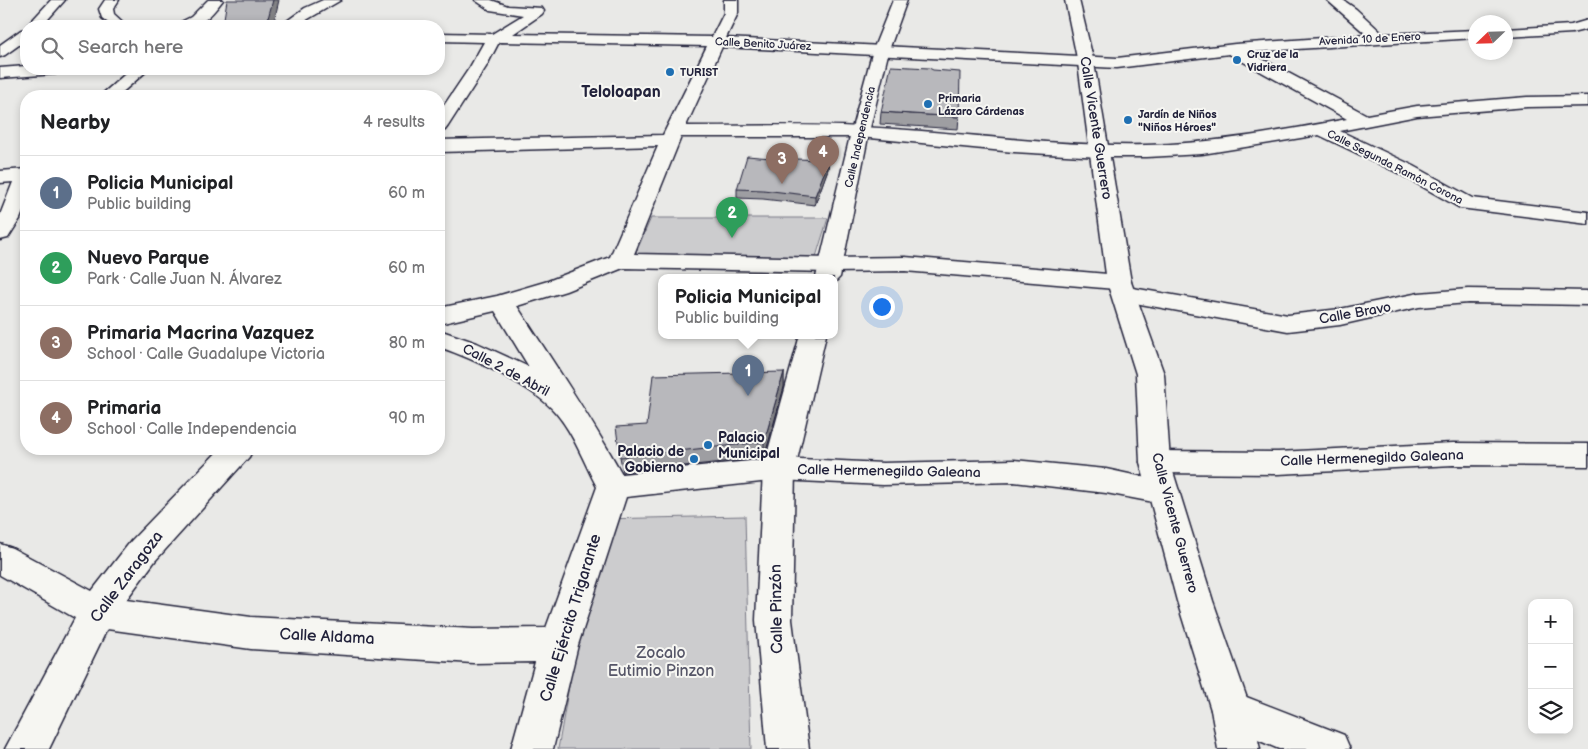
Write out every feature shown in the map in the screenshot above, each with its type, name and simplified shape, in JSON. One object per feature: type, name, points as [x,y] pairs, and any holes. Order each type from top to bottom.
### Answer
[{"type":"street","points":[[40,20],[58,0]]},
{"type":"street","points":[[112,0],[106,10],[107,16],[112,20]]},
{"type":"street","points":[[196,20],[216,0]]},
{"type":"street","points":[[296,20],[310,11],[334,0]]},
{"type":"street","points":[[445,117],[478,67],[493,38],[518,25],[537,11],[491,7],[482,0]]},
{"type":"street","points":[[445,315],[502,302],[568,282],[620,261],[673,135],[718,42],[730,13],[732,0]]},
{"type":"street","name":"Calle Independencia","points":[[830,271],[860,132],[881,50],[900,0]]},
{"type":"street","name":"Calle Vicente Guerrero","points":[[1072,0],[1086,62],[1121,288],[1150,374],[1156,462],[1195,601],[1231,710],[1239,749]]},
{"type":"street","points":[[1334,0],[1351,12],[1378,38]]},
{"type":"street","points":[[1513,33],[1572,29],[1588,24]]},
{"type":"street","name":"Avenida 10 de Enero","points":[[1086,62],[1141,62],[1233,50],[1378,38],[1468,34]]},
{"type":"street","points":[[0,52],[20,37]]},
{"type":"street","name":"Calle Benito Juárez","points":[[445,37],[718,42],[1086,62]]},
{"type":"street","points":[[1233,50],[1365,121]]},
{"type":"street","points":[[0,73],[20,72]]},
{"type":"street","points":[[115,90],[134,75]]},
{"type":"street","points":[[445,146],[673,135],[860,132],[1100,151],[1147,151],[1202,148],[1417,111],[1527,102],[1588,101]]},
{"type":"street","name":"Calle Segunda Ramón Corona","points":[[1321,129],[1406,170],[1467,204],[1588,218]]},
{"type":"street","points":[[0,177],[20,176]]},
{"type":"street","points":[[0,233],[8,223],[20,197]]},
{"type":"street","name":"Calle Bravo","points":[[620,261],[830,271],[905,264],[1121,288],[1288,323],[1340,317],[1419,300],[1468,296],[1588,298]]},
{"type":"street","points":[[502,302],[566,405]]},
{"type":"street","points":[[779,469],[812,339]]},
{"type":"street","name":"Calle 2 de Abril","points":[[445,340],[454,342],[536,384],[566,405],[588,440],[613,487]]},
{"type":"street","name":"Calle Hermenegildo Galeana","points":[[1156,462],[1278,462],[1453,454],[1588,455]]},
{"type":"street","name":"Calle Zaragoza","points":[[26,749],[45,716],[96,612],[144,551],[232,455]]},
{"type":"street","name":"Calle Hermenegildo Galeana","points":[[613,487],[779,469],[883,474],[1014,471],[1106,481],[1164,492]]},
{"type":"street","name":"Calle Pinzón","points":[[779,469],[774,620],[788,749]]},
{"type":"street","name":"Calle Ejército Trigarante","points":[[532,749],[559,645],[613,487]]},
{"type":"street","points":[[0,558],[96,612]]},
{"type":"street","name":"Calle Aldama","points":[[96,612],[251,633],[473,646],[559,645]]},
{"type":"street","points":[[1231,710],[1329,749]]},
{"type":"green space","points":[[651,218],[828,218],[815,260],[634,257]]},
{"type":"green space","name":"Zocalo Eutimio Pinzon","points":[[745,516],[751,749],[558,749],[598,519]]},
{"type":"building","points":[[227,0],[273,0],[268,20],[224,20]]},
{"type":"building","name":"Primaria Lázaro Cárdenas","points":[[891,66],[960,72],[959,117],[881,112]]},
{"type":"building","points":[[747,156],[795,160],[829,160],[815,196],[737,189]]},
{"type":"building","points":[[784,372],[764,442],[620,457],[616,427],[647,425],[653,375]]},
{"type":"place","name":"Cruz de la Vidriera","points":[[1237,60]]},
{"type":"place","name":"TURIST","points":[[670,72]]},
{"type":"place","name":"Primaria Lázaro Cárdenas","points":[[928,104]]},
{"type":"place","name":"Jardín de Niños \"Niños Héroes\"","points":[[1128,120]]},
{"type":"place","name":"Primaria","points":[[823,177]]},
{"type":"place","name":"Primaria Macrina Vazquez","points":[[782,184]]},
{"type":"place","name":"Nuevo Parque","points":[[732,238]]},
{"type":"place","name":"Policia Municipal","points":[[748,396]]},
{"type":"place","name":"Palacio Municipal","points":[[708,445]]},
{"type":"place","name":"Palacio de Gobierno","points":[[694,459]]},
{"type":"district","name":"Teloloapan","points":[[621,92]]}]
